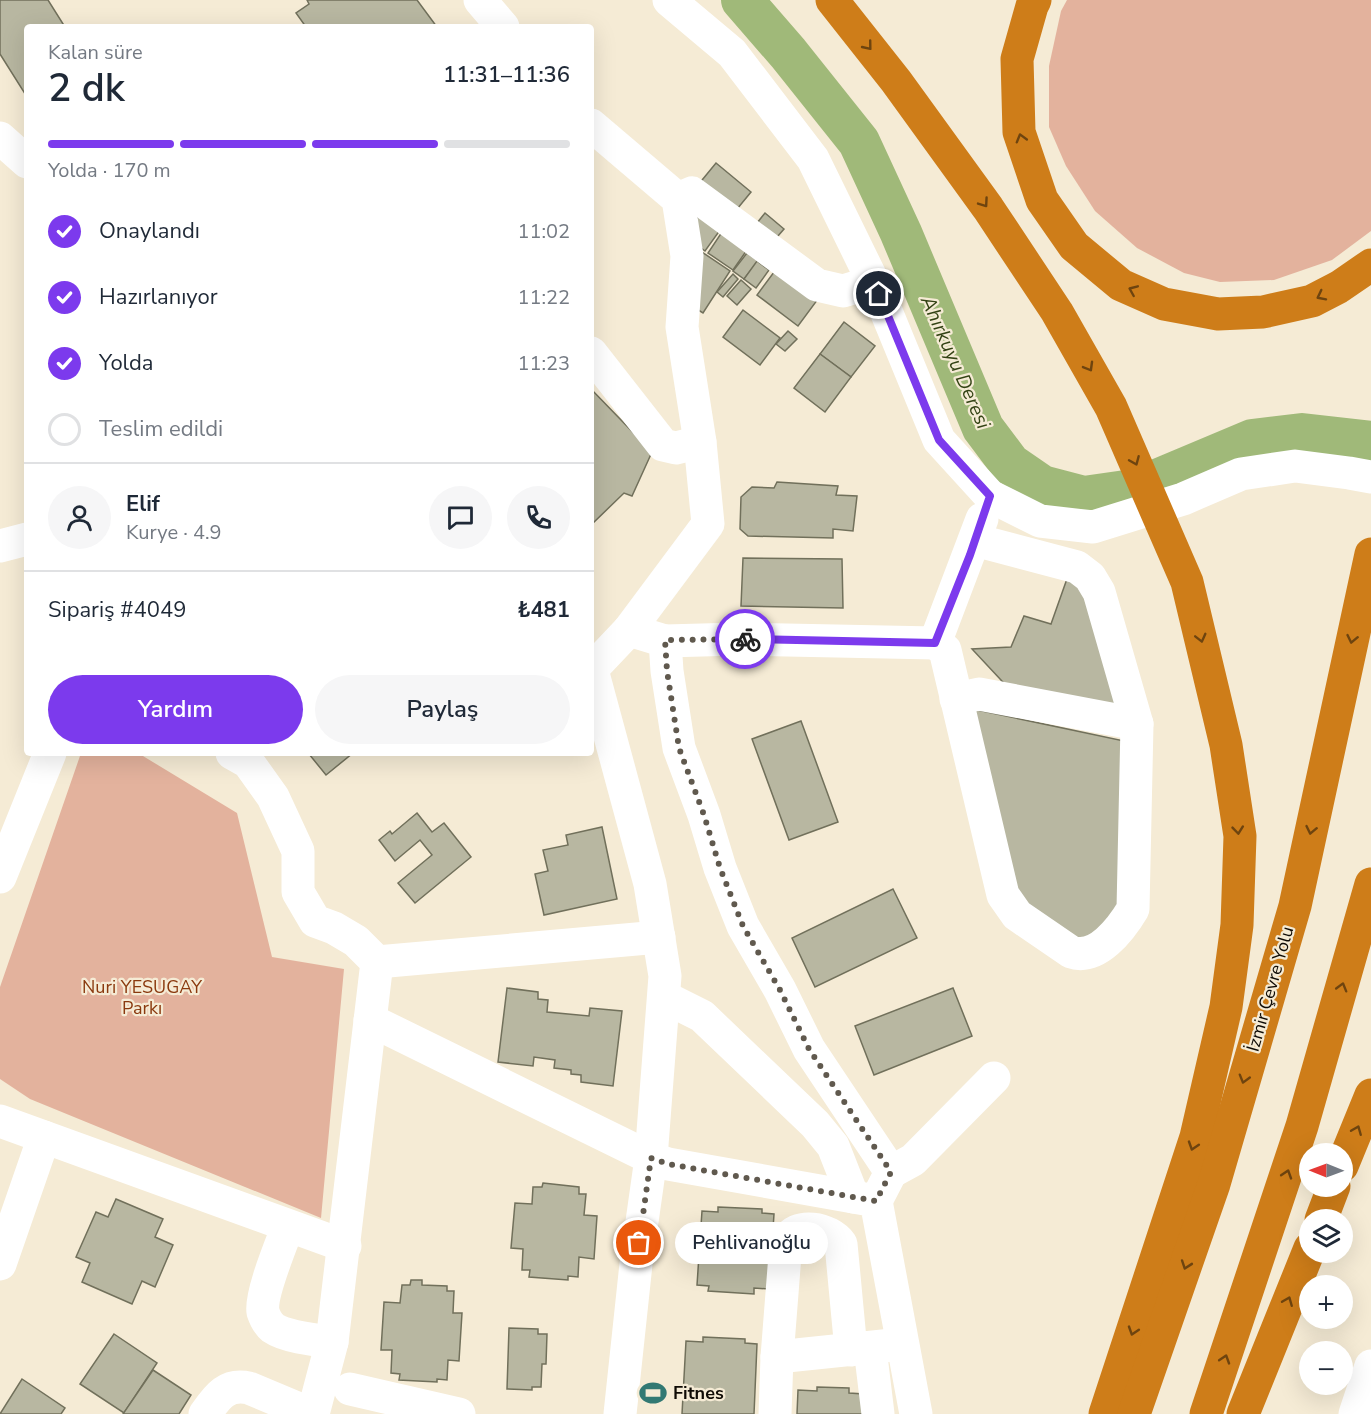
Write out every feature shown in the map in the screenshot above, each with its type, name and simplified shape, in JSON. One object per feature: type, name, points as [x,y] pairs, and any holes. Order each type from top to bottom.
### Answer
[{"type":"highway","points":[[832,0],[896,81],[988,208],[1057,312],[1111,407],[1187,582],[1226,745],[1240,836],[1237,925],[1226,1007],[1196,1137],[1105,1414]]},
{"type":"highway","points":[[1035,0],[1017,59],[1019,132],[1042,200],[1074,246],[1120,285],[1164,304],[1218,314],[1263,312],[1312,301],[1339,287],[1371,265]]},
{"type":"highway","name":"İzmir Çevre Yolu","points":[[1134,1414],[1214,1184],[1294,906],[1368,568]]},
{"type":"highway","points":[[1206,1414],[1302,1126],[1371,884]]},
{"type":"highway","points":[[1351,1143],[1371,1095]]},
{"type":"highway","points":[[1243,1414],[1304,1263]]},
{"type":"street","points":[[480,0],[500,24]]},
{"type":"street","points":[[669,0],[732,53],[813,159],[873,282],[939,440],[990,496],[1040,521],[1093,527],[1184,499],[1241,474],[1295,466],[1371,477]]},
{"type":"street","points":[[594,128],[678,199],[687,256],[682,327],[700,442],[708,524],[629,630],[594,665]]},
{"type":"street","points":[[0,138],[24,159]]},
{"type":"street","points":[[678,199],[692,193],[817,285],[843,291],[873,282]]},
{"type":"street","points":[[594,357],[663,445],[676,448],[700,442]]},
{"type":"street","points":[[935,643],[990,496]]},
{"type":"street","points":[[0,546],[24,540]]},
{"type":"street","points":[[629,630],[665,640],[739,639],[935,643],[945,650],[1003,895],[1017,915],[1071,952],[1090,953],[1124,924],[1133,909],[1137,724],[1099,592],[1090,577],[1077,567],[975,540]]},
{"type":"street","points":[[665,640],[667,671],[679,748],[704,815],[720,868],[743,926],[780,990],[809,1049],[891,1172]]},
{"type":"street","points":[[594,674],[650,884],[666,976],[651,1158],[634,1275],[620,1414]]},
{"type":"street","points":[[956,699],[979,694],[1137,724]]},
{"type":"street","points":[[0,877],[49,756]]},
{"type":"street","points":[[238,756],[249,762],[273,797],[298,851],[298,892],[315,921],[334,928],[356,941],[377,962]]},
{"type":"street","points":[[377,962],[659,937]]},
{"type":"street","points":[[205,1414],[218,1395],[232,1387],[240,1386],[312,1414],[332,1342],[377,962]]},
{"type":"street","points":[[664,997],[702,1016],[815,1124],[833,1146],[865,1199],[902,1344],[916,1414]]},
{"type":"street","points":[[370,1020],[651,1158],[668,1164],[865,1199]]},
{"type":"street","points":[[865,1199],[891,1172],[913,1160],[994,1078]]},
{"type":"street","points":[[1,1124],[44,1137],[345,1246]]},
{"type":"street","points":[[0,1264],[44,1137]]},
{"type":"street","points":[[288,1226],[265,1297],[263,1312],[266,1319],[281,1332],[332,1342]]},
{"type":"street","points":[[775,1414],[786,1242],[790,1234],[800,1229],[825,1232],[837,1238],[841,1244],[861,1349],[878,1414]]},
{"type":"street","points":[[777,1357],[902,1344]]},
{"type":"street","points":[[1356,1414],[1371,1365]]},
{"type":"street","points":[[350,1389],[459,1414]]},
{"type":"green space","points":[[1067,0],[1371,0],[1371,231],[1332,260],[1274,280],[1220,282],[1184,273],[1137,248],[1095,211],[1066,166],[1049,127],[1049,66],[1061,11]]},
{"type":"green space","name":"Nuri YESUGAY Parkı","points":[[80,756],[143,756],[237,813],[272,957],[344,969],[321,1218],[30,1099],[0,1079],[0,987]]},
{"type":"building","points":[[0,0],[48,0],[63,24],[24,24],[24,92],[0,54]]},
{"type":"building","points":[[307,0],[417,0],[435,24],[304,24],[296,13],[309,4]]},
{"type":"building","points":[[716,163],[751,192],[733,214],[698,185]]},
{"type":"building","points":[[702,211],[723,226],[705,251],[696,244],[695,221]]},
{"type":"building","points":[[765,213],[784,229],[771,244],[753,228]]},
{"type":"building","points":[[724,229],[749,247],[733,270],[708,253]]},
{"type":"building","points":[[693,246],[730,271],[703,313],[695,308]]},
{"type":"building","points":[[747,253],[758,261],[744,279],[733,271]]},
{"type":"building","points":[[757,261],[769,270],[756,288],[744,279]]},
{"type":"building","points":[[777,268],[818,299],[798,326],[757,295]]},
{"type":"building","points":[[733,274],[738,279],[723,297],[717,292]]},
{"type":"building","points":[[741,280],[751,289],[737,305],[727,296]]},
{"type":"building","points":[[743,310],[780,338],[760,365],[723,337]]},
{"type":"building","points":[[844,322],[875,346],[851,377],[820,354]]},
{"type":"building","points":[[788,331],[797,339],[785,351],[776,344]]},
{"type":"building","points":[[820,354],[851,377],[825,412],[794,388]]},
{"type":"building","points":[[594,392],[652,452],[632,496],[624,493],[594,522]]},
{"type":"building","points":[[777,482],[838,486],[836,495],[857,496],[853,531],[833,529],[833,538],[748,536],[740,529],[741,497],[752,487],[774,488]]},
{"type":"building","points":[[743,558],[842,559],[843,608],[741,606]]},
{"type":"building","points":[[1068,576],[1085,581],[1122,712],[1015,695],[972,649],[1011,647],[1024,616],[1051,624]]},
{"type":"building","points":[[968,708],[1129,742],[1123,910],[1087,950],[1022,912]]},
{"type":"building","points":[[801,721],[838,822],[789,840],[752,739]]},
{"type":"building","points":[[311,756],[349,756],[326,775]]},
{"type":"building","points":[[417,813],[432,832],[444,823],[471,857],[415,903],[398,883],[432,855],[420,840],[395,861],[379,840],[390,831],[392,834]]},
{"type":"building","points":[[602,827],[617,899],[544,915],[535,874],[548,871],[543,850],[568,845],[566,835]]},
{"type":"building","points":[[893,889],[917,938],[815,987],[792,938]]},
{"type":"building","points":[[507,988],[538,992],[538,999],[548,1000],[547,1012],[589,1016],[590,1008],[622,1011],[613,1086],[581,1082],[581,1075],[571,1074],[571,1070],[554,1068],[555,1060],[534,1057],[533,1066],[498,1062]]},
{"type":"building","points":[[953,988],[972,1036],[874,1075],[855,1026]]},
{"type":"building","points":[[543,1183],[579,1187],[579,1194],[586,1194],[584,1215],[597,1216],[594,1259],[579,1257],[578,1277],[568,1276],[568,1280],[529,1277],[530,1270],[522,1270],[523,1249],[511,1248],[515,1203],[532,1204],[533,1187],[542,1187]]},
{"type":"building","points":[[116,1199],[163,1219],[155,1237],[173,1245],[155,1287],[142,1281],[132,1304],[82,1282],[90,1263],[76,1257],[96,1212],[108,1217]]},
{"type":"building","points":[[718,1207],[762,1209],[762,1213],[774,1214],[769,1289],[754,1288],[754,1294],[708,1291],[709,1286],[697,1285],[702,1211],[718,1212]]},
{"type":"building","points":[[411,1280],[422,1280],[422,1285],[447,1286],[447,1291],[454,1291],[453,1313],[462,1313],[459,1361],[448,1360],[447,1380],[437,1379],[437,1382],[399,1380],[400,1374],[391,1373],[392,1350],[381,1350],[384,1302],[400,1303],[402,1285],[410,1285]]},
{"type":"building","points":[[509,1328],[538,1329],[538,1334],[547,1334],[546,1364],[542,1364],[541,1387],[532,1387],[532,1390],[507,1389]]},
{"type":"building","points":[[114,1334],[157,1363],[124,1413],[80,1384]]},
{"type":"building","points":[[703,1337],[745,1339],[745,1343],[757,1344],[754,1414],[682,1414],[686,1341],[703,1342]]},
{"type":"building","points":[[153,1370],[191,1395],[179,1414],[123,1414]]},
{"type":"building","points":[[22,1379],[65,1408],[61,1414],[0,1414]]},
{"type":"building","points":[[817,1387],[849,1388],[849,1393],[864,1394],[863,1414],[797,1414],[798,1390],[817,1391]]},
{"type":"waterway","name":"Ahırkuyu Deresi","points":[[742,0],[859,142],[901,233],[983,428],[1010,464],[1042,486],[1084,497],[1133,490],[1252,440],[1302,434],[1371,442]]},
{"type":"way so far","points":[[639,1243],[651,1158],[668,1164],[876,1201],[891,1172],[809,1049],[780,990],[743,926],[720,868],[704,815],[679,748],[667,671],[665,640],[745,639]]},
{"type":"place","name":"Pehlivanoğlu","points":[[639,1243]]},
{"type":"place","name":"Fitnes","points":[[653,1393]]},
{"type":"route","points":[[745,639],[935,643],[970,555],[990,496],[939,440],[879,294]]}]
